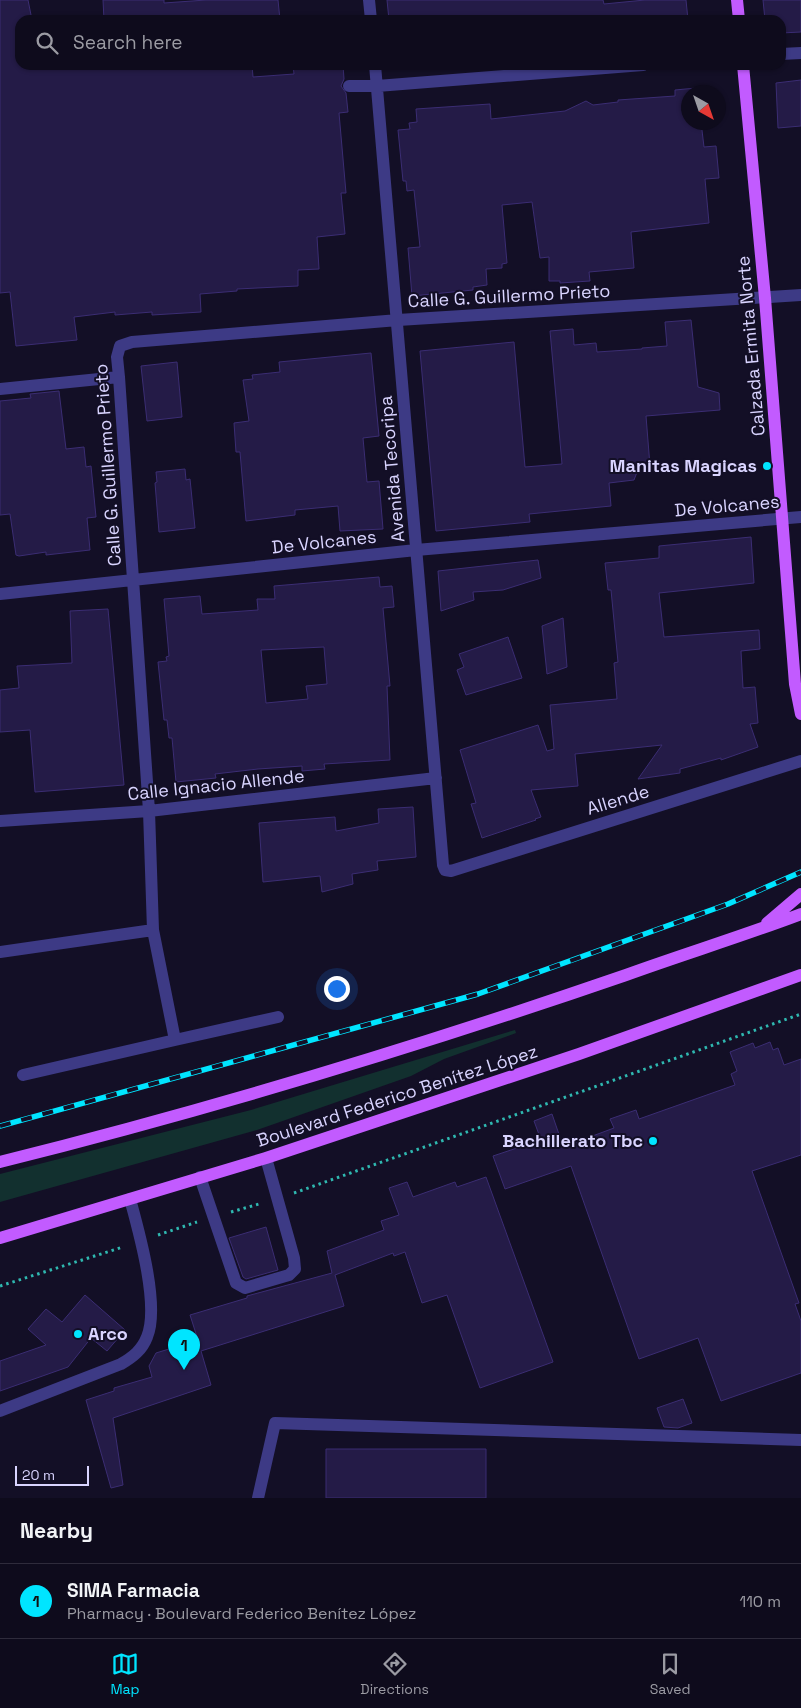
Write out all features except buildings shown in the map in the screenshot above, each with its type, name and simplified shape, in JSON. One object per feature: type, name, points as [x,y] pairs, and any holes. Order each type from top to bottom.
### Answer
[{"type":"main road","points":[[737,0],[738,15]]},
{"type":"main road","name":"Calzada Ermita Norte","points":[[743,70],[765,298],[795,684],[801,714]]},
{"type":"main road","points":[[760,930],[801,894]]},
{"type":"main road","points":[[0,1162],[98,1137],[321,1074],[519,1012],[760,930],[801,914]]},
{"type":"main road","name":"Boulevard Federico Benítez López","points":[[0,1238],[266,1158],[579,1054],[801,976]]},
{"type":"street","points":[[369,0],[370,15]]},
{"type":"street","points":[[786,54],[801,53]]},
{"type":"street","name":"Avenida Tecoripa","points":[[375,70],[443,865],[445,870]]},
{"type":"street","points":[[349,86],[377,86],[580,70]]},
{"type":"street","name":"Calle G. Guillermo Prieto","points":[[175,1040],[153,930],[149,811],[117,357],[120,346],[132,342],[398,320],[801,296]]},
{"type":"street","points":[[0,389],[119,377]]},
{"type":"street","name":"De Volcanes","points":[[0,594],[416,550],[801,518]]},
{"type":"street","name":"Allende","points":[[445,870],[451,871],[801,761]]},
{"type":"street","name":"Calle Ignacio Allende","points":[[0,822],[149,811],[436,778]]},
{"type":"street","points":[[0,952],[153,930]]},
{"type":"street","points":[[23,1075],[278,1017]]},
{"type":"street","points":[[200,1177],[212,1217],[236,1283],[245,1288],[289,1275],[296,1269],[266,1158]]},
{"type":"street","points":[[0,1411],[121,1364],[134,1357],[147,1338],[150,1328],[152,1302],[142,1241],[130,1199]]},
{"type":"street","points":[[258,1498],[274,1423],[801,1440]]},
{"type":"path","points":[[0,1286],[212,1217],[277,1199],[801,1014]]},
{"type":"green space","points":[[515,1030],[516,1033],[444,1059],[411,1076],[257,1130],[0,1202],[0,1174],[251,1110]]},
{"type":"railway","points":[[0,1126],[478,994],[728,904],[801,872]]},
{"type":"place","name":"Manitas Magicas","points":[[767,466]]},
{"type":"place","name":"Bachillerato Tbc","points":[[653,1141]]},
{"type":"place","name":"Arco","points":[[78,1334]]},
{"type":"place","name":"SIMA Farmacia","points":[[184,1370]]}]
